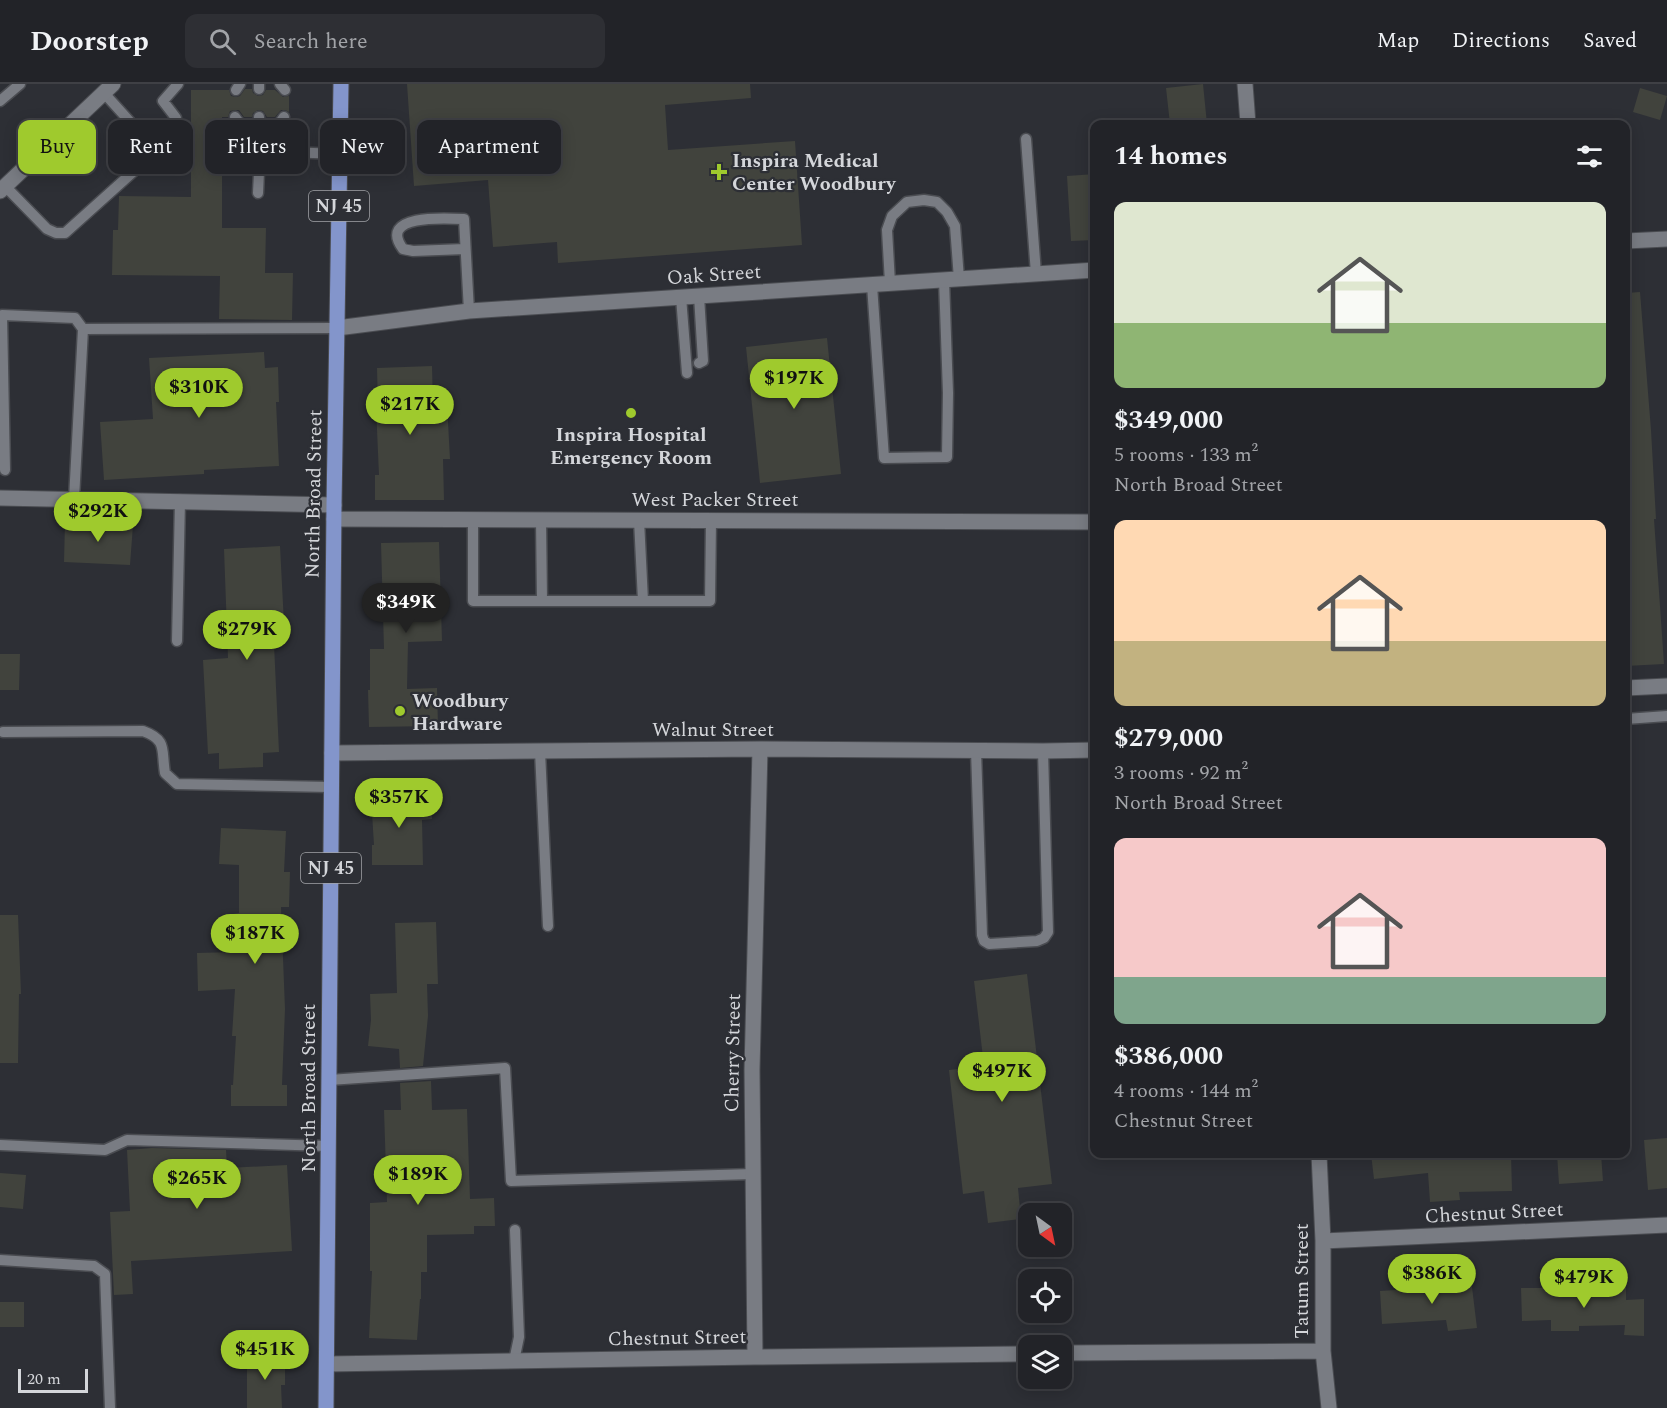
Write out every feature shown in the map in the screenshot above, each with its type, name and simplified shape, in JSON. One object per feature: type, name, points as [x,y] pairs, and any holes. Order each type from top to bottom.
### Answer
[{"type":"main road","name":"North Broad Street","points":[[340,120],[341,84]]},
{"type":"main road","name":"North Broad Street","points":[[326,1408],[334,512],[340,174]]},
{"type":"street","points":[[1245,84],[1248,120]]},
{"type":"street","points":[[2,188],[109,88]]},
{"type":"street","points":[[1630,241],[1667,239]]},
{"type":"street","name":"Oak Street","points":[[337,328],[469,311],[1090,270]]},
{"type":"street","name":"West Packer Street","points":[[0,498],[180,500],[334,512],[473,519],[1090,522]]},
{"type":"street","points":[[1630,687],[1667,686]]},
{"type":"street","name":"Walnut Street","points":[[332,753],[760,749],[1090,750]]},
{"type":"street","name":"Cherry Street","points":[[755,1357],[752,1070],[760,749]]},
{"type":"street","name":"Tatum Street","points":[[1319,1158],[1323,1241],[1323,1351],[1329,1408]]},
{"type":"street","name":"Chestnut Street","points":[[1323,1241],[1667,1225]]},
{"type":"street","points":[[1072,1353],[1323,1351]]},
{"type":"street","name":"Chestnut Street","points":[[327,1364],[1018,1354]]},
{"type":"lane","points":[[0,101],[20,84]]},
{"type":"lane","points":[[176,118],[163,101],[178,84]]},
{"type":"lane","points":[[2,188],[47,229],[56,233],[65,232],[143,163],[148,151],[142,135],[109,88]]},
{"type":"lane","points":[[1026,139],[1036,274]]},
{"type":"lane","points":[[258,193],[259,174]]},
{"type":"lane","points":[[872,285],[884,458],[947,457],[951,279],[955,226],[938,202],[924,200],[907,202],[892,216],[887,230],[890,283]]},
{"type":"lane","points":[[465,249],[414,251],[403,249],[398,242],[397,232],[402,225],[412,221],[464,219],[469,311]]},
{"type":"lane","points":[[699,296],[703,361],[699,363]]},
{"type":"lane","points":[[681,297],[687,374]]},
{"type":"lane","points":[[5,470],[1,315],[75,318],[83,329],[74,499]]},
{"type":"lane","points":[[83,329],[337,328]]},
{"type":"lane","points":[[177,641],[180,500]]},
{"type":"lane","points":[[473,519],[473,602],[710,601],[711,520]]},
{"type":"lane","points":[[541,520],[542,601]]},
{"type":"lane","points":[[639,520],[642,601]]},
{"type":"lane","points":[[1630,718],[1667,716]]},
{"type":"lane","points":[[3,732],[143,731],[156,736],[162,745],[165,773],[177,784],[332,787]]},
{"type":"lane","points":[[976,750],[982,935],[989,944],[1037,941],[1044,938],[1048,932],[1043,751]]},
{"type":"lane","points":[[540,751],[548,926]]},
{"type":"lane","points":[[329,1080],[505,1068],[511,1181],[753,1174]]},
{"type":"lane","points":[[0,1145],[105,1150],[127,1140],[329,1146]]},
{"type":"lane","points":[[514,1361],[519,1337],[515,1230]]},
{"type":"lane","points":[[0,1260],[94,1266],[105,1274],[110,1408]]},
{"type":"building","points":[[407,84],[750,84],[751,98],[665,105],[668,150],[795,141],[802,245],[558,263],[557,242],[493,247],[488,180],[414,186]]},
{"type":"building","points":[[1203,84],[1207,120],[1170,120],[1166,88]]},
{"type":"building","points":[[1640,88],[1667,96],[1660,120],[1633,112]]},
{"type":"building","points":[[245,89],[252,89],[253,93],[258,96],[263,95],[266,90],[275,90],[283,97],[289,96],[289,112],[281,110],[275,117],[267,117],[263,111],[258,110],[253,113],[252,117],[244,117],[239,110],[235,110],[230,111],[228,117],[222,117],[222,120],[205,120],[205,174],[222,174],[222,228],[266,228],[265,273],[293,273],[292,320],[219,319],[220,276],[112,275],[113,230],[118,230],[119,196],[191,197],[193,120],[191,120],[191,90],[229,90],[231,96],[240,96]]},
{"type":"building","points":[[1090,174],[1090,240],[1071,241],[1067,176]]},
{"type":"building","points":[[1640,292],[1651,430],[1656,519],[1654,519],[1664,664],[1630,666],[1630,293]]},
{"type":"building","points":[[827,338],[841,474],[760,483],[746,347]]},
{"type":"building","points":[[264,352],[265,368],[278,367],[279,402],[276,402],[279,466],[204,470],[204,474],[104,480],[100,422],[153,419],[149,358]]},
{"type":"building","points":[[432,366],[433,405],[447,404],[450,459],[443,459],[444,500],[375,500],[375,475],[379,475],[377,368]]},
{"type":"building","points":[[65,522],[133,525],[130,565],[64,562]]},
{"type":"building","points":[[439,542],[442,641],[408,642],[407,689],[437,688],[438,726],[369,727],[370,649],[384,649],[381,543]]},
{"type":"building","points":[[280,546],[285,643],[274,644],[279,752],[263,753],[263,767],[219,769],[219,753],[208,754],[203,660],[228,658],[224,549]]},
{"type":"building","points":[[0,654],[20,654],[19,690],[0,690]]},
{"type":"building","points":[[431,793],[432,819],[422,820],[423,865],[372,865],[372,845],[374,845],[371,797]]},
{"type":"building","points":[[221,828],[286,831],[284,872],[290,872],[289,907],[281,907],[285,1009],[282,1085],[287,1085],[287,1106],[231,1106],[236,1036],[232,1036],[235,989],[198,991],[197,953],[234,952],[233,914],[239,913],[239,865],[219,864]]},
{"type":"building","points":[[0,915],[18,915],[21,994],[19,994],[18,1063],[0,1063]]},
{"type":"building","points":[[436,922],[438,984],[427,984],[428,1016],[423,1066],[400,1068],[399,1049],[368,1046],[371,1020],[370,994],[397,993],[395,923]]},
{"type":"building","points":[[1027,974],[1052,1184],[1018,1188],[1018,1219],[988,1223],[984,1191],[963,1194],[949,1070],[984,1066],[974,981]]},
{"type":"building","points":[[431,1081],[432,1110],[467,1109],[470,1199],[494,1198],[495,1226],[474,1226],[474,1234],[427,1235],[427,1272],[421,1272],[417,1340],[369,1338],[372,1271],[370,1271],[370,1203],[387,1202],[384,1110],[401,1110],[400,1083]]},
{"type":"building","points":[[1667,1138],[1667,1188],[1648,1190],[1644,1140]]},
{"type":"building","points":[[152,1148],[226,1150],[227,1168],[287,1165],[292,1251],[131,1261],[133,1294],[114,1295],[110,1212],[130,1211],[127,1150]]},
{"type":"building","points":[[1371,1158],[1511,1158],[1512,1191],[1459,1192],[1460,1200],[1430,1202],[1428,1173],[1374,1179]]},
{"type":"building","points":[[1557,1158],[1601,1158],[1603,1181],[1559,1184]]},
{"type":"building","points":[[0,1173],[26,1175],[23,1209],[0,1207]]},
{"type":"building","points":[[1471,1279],[1477,1328],[1448,1331],[1446,1320],[1382,1324],[1380,1291],[1442,1287],[1442,1282]]},
{"type":"building","points":[[1598,1286],[1626,1286],[1626,1300],[1644,1299],[1644,1336],[1624,1335],[1625,1325],[1579,1326],[1579,1331],[1551,1331],[1551,1320],[1522,1321],[1521,1288],[1556,1288],[1556,1294],[1598,1294]]},
{"type":"building","points":[[0,1302],[24,1302],[24,1327],[0,1327]]},
{"type":"building","points":[[247,1356],[285,1356],[285,1385],[281,1385],[282,1408],[247,1408]]},
{"type":"place","name":"Inspira Medical Center Woodbury","points":[[719,172]]},
{"type":"place","name":"Inspira Hospital Emergency Room","points":[[631,413]]},
{"type":"place","name":"Woodbury Hardware","points":[[400,711]]}]
